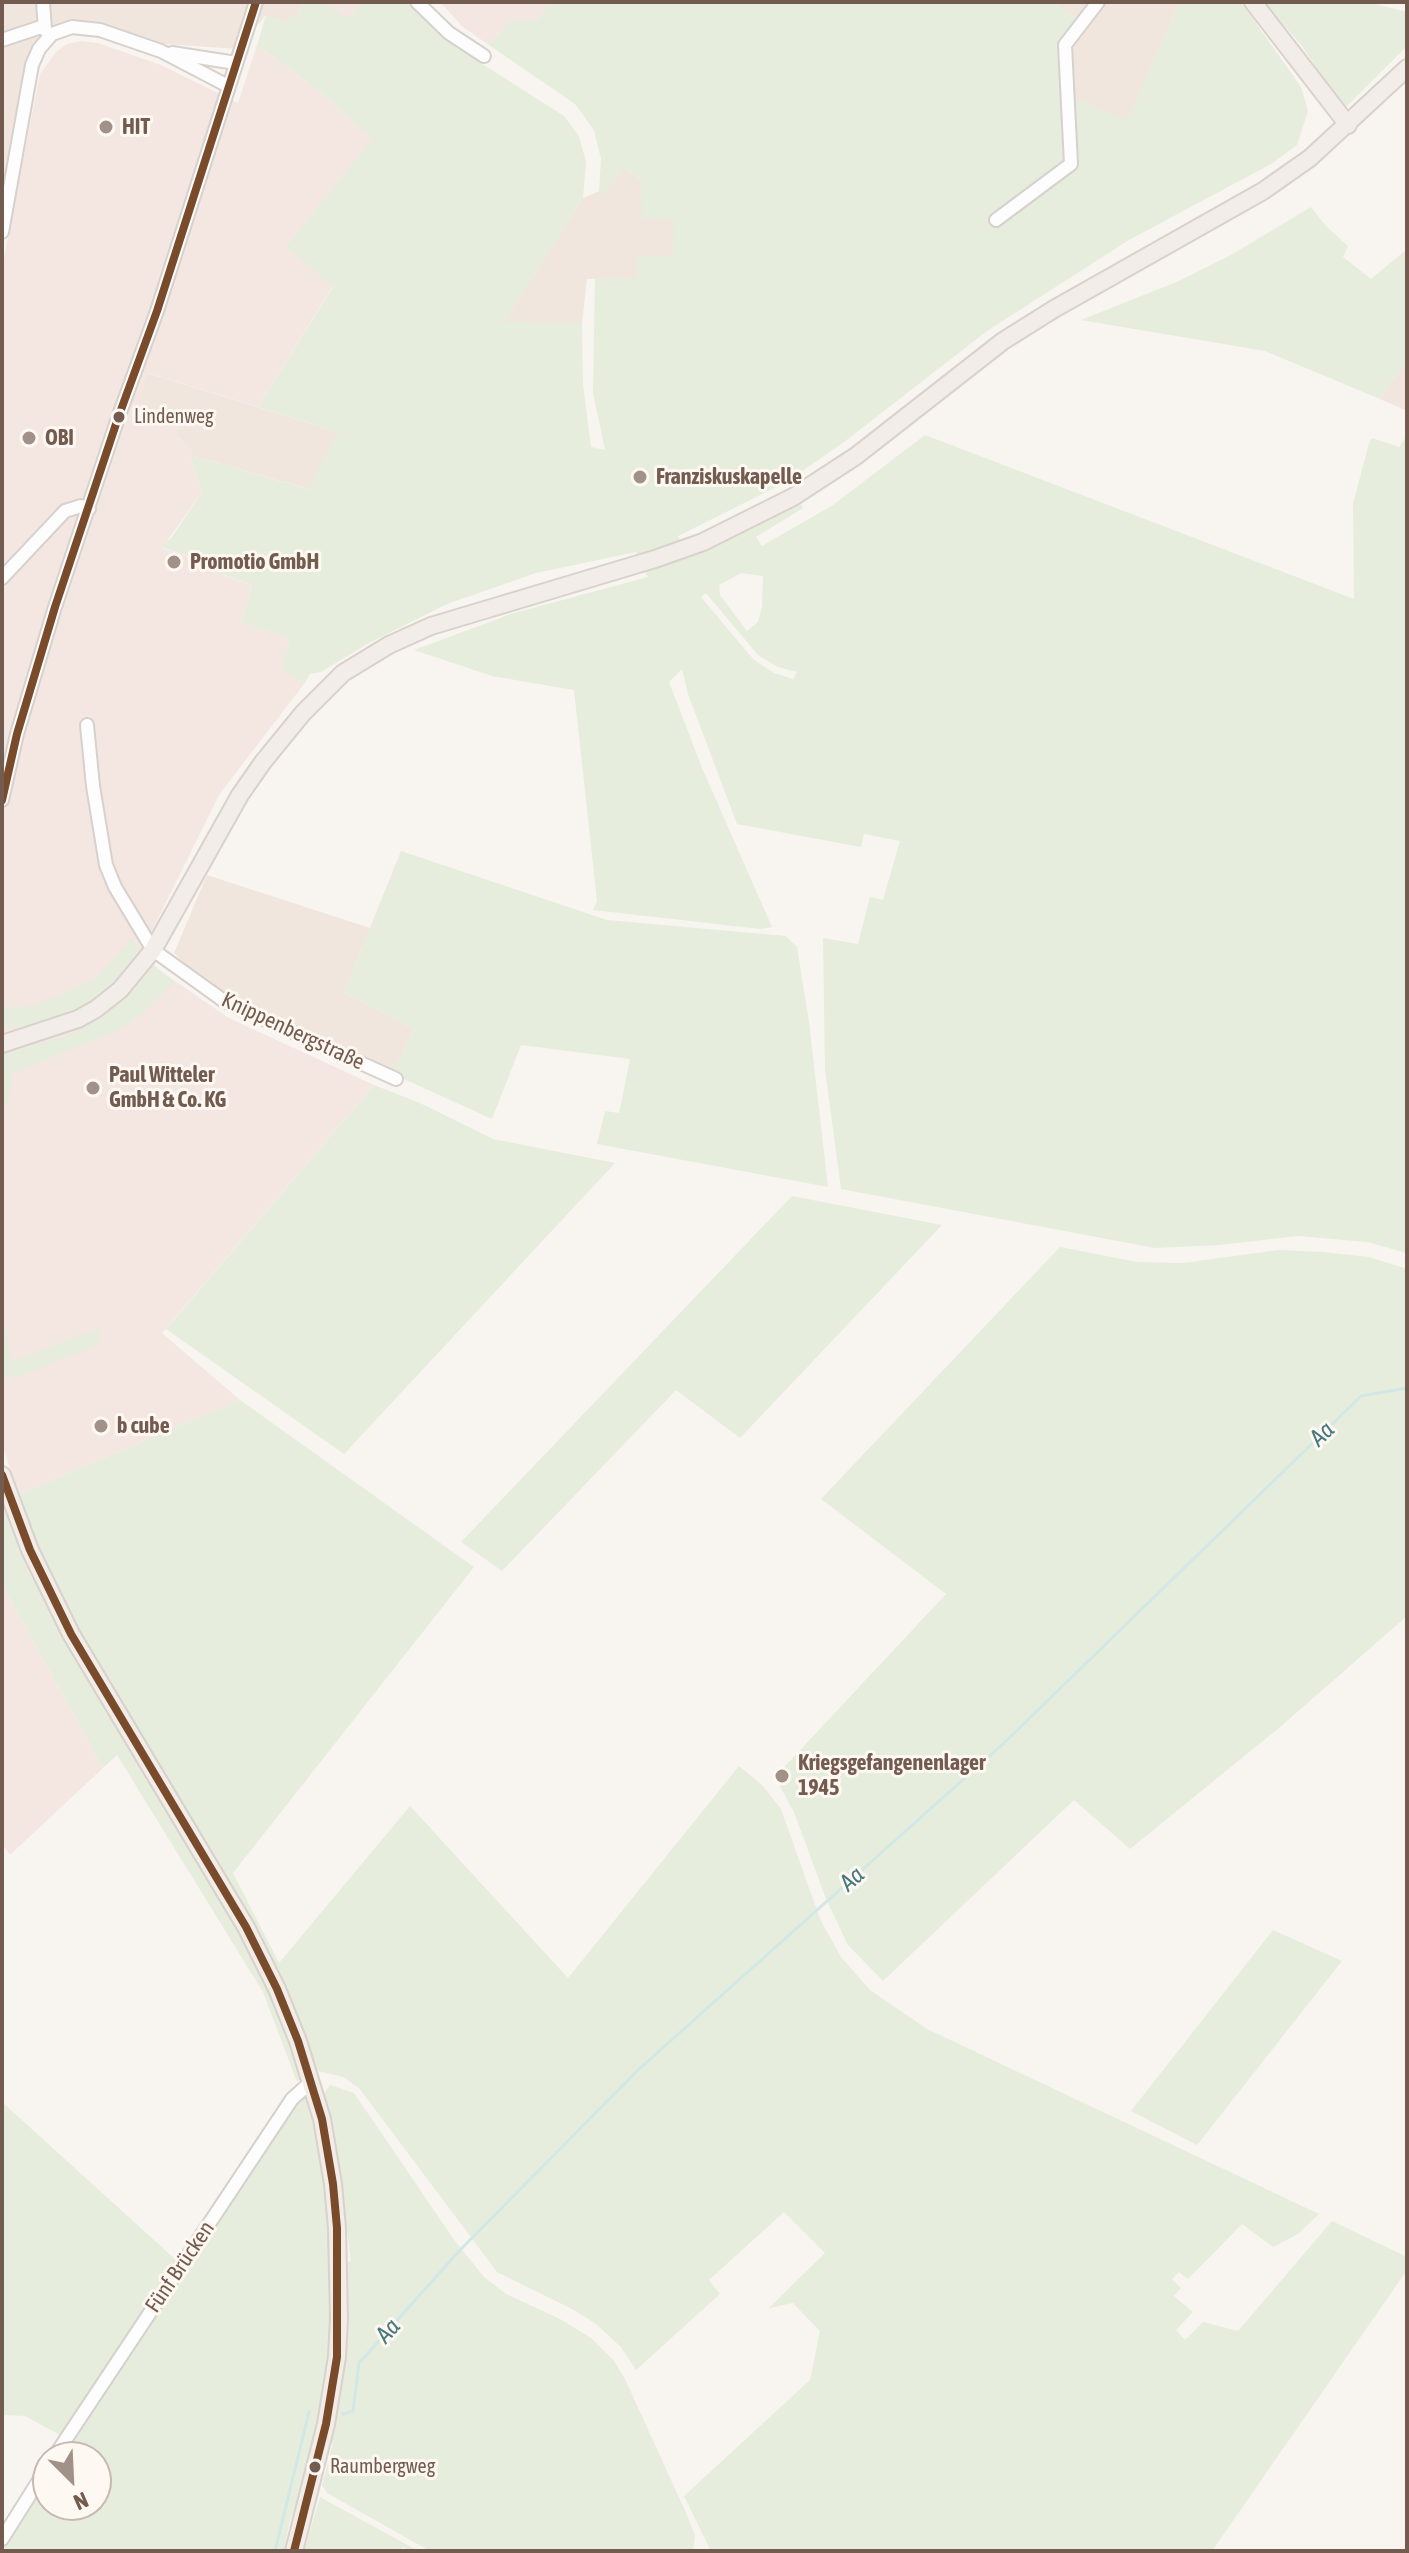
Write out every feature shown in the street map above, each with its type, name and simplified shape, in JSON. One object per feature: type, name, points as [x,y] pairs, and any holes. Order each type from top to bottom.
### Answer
[{"type":"main road","points":[[1253,2],[1348,125]]},
{"type":"main road","points":[[2,1044],[61,1027],[109,1000],[153,950],[255,773],[303,713],[343,673],[389,645],[431,626],[703,542],[793,497],[856,456],[1003,341],[1263,191],[1310,158],[1407,68]]},
{"type":"main road","points":[[2,1033],[37,1032]]},
{"type":"main road","points":[[2,1475],[48,1588],[125,1727],[246,1927],[277,1989],[298,2041],[322,2119],[333,2184],[340,2276],[337,2357],[312,2488],[294,2551]]},
{"type":"street","points":[[2,232],[32,65],[47,31],[43,2]]},
{"type":"street","points":[[2,800],[17,734],[114,429],[157,311],[256,2]]},
{"type":"street","points":[[417,2],[449,33],[484,56]]},
{"type":"street","points":[[996,220],[1071,164],[1065,45],[1098,2]]},
{"type":"street","points":[[2,40],[85,27],[161,51],[236,63]]},
{"type":"street","points":[[161,51],[228,86]]},
{"type":"street","points":[[2,578],[65,511],[76,506],[89,509]]},
{"type":"street","name":"Knippenbergstraße","points":[[87,725],[106,865],[115,887],[153,950],[224,1001],[396,1079]]},
{"type":"street","name":"Fünf Brücken","points":[[65,2441],[292,2099],[311,2082]]},
{"type":"street","points":[[2,2539],[32,2491]]},
{"type":"shaded area","points":[[2,2],[302,2],[297,16],[287,23],[265,16],[237,49],[165,44],[102,23],[80,20],[60,25],[47,33],[35,43],[25,62],[2,194]]},
{"type":"shaded area","points":[[324,2],[362,2],[348,20]]},
{"type":"shaded area","points":[[440,2],[547,2],[546,12],[536,20],[510,20],[489,45],[463,27]]},
{"type":"shaded area","points":[[1052,2],[1180,2],[1127,121],[1073,98],[1071,46],[1078,19]]},
{"type":"shaded area","points":[[81,41],[98,43],[161,65],[238,103],[257,45],[325,96],[373,139],[285,247],[333,286],[258,407],[148,373],[137,403],[183,419],[177,438],[192,449],[190,455],[202,492],[162,548],[225,568],[223,575],[252,585],[241,622],[290,639],[281,669],[304,684],[219,795],[141,953],[163,973],[229,1018],[374,1085],[162,1333],[240,1400],[18,1495],[2,1444],[2,267],[40,74],[56,52],[67,44]]},
{"type":"shaded area","points":[[623,167],[641,180],[674,219],[674,257],[638,278],[587,279],[582,323],[503,323],[583,198],[599,191],[604,193]]},
{"type":"shaded area","points":[[1407,359],[1407,411],[1380,399]]},
{"type":"shaded area","points":[[147,373],[338,432],[309,489],[190,455],[191,449],[137,403]]},
{"type":"shaded area","points":[[207,875],[370,928],[344,992],[414,1029],[393,1074],[234,998],[192,971],[174,953]]},
{"type":"shaded area","points":[[2,1585],[103,1768],[10,1855],[2,1844]]},
{"type":"green space","points":[[302,2],[324,2],[348,19],[362,2],[410,2],[434,27],[476,60],[564,116],[579,136],[586,162],[583,198],[504,322],[582,323],[583,385],[591,447],[605,450],[593,393],[595,278],[637,278],[637,256],[673,257],[674,220],[642,219],[641,180],[623,167],[604,194],[599,191],[601,159],[594,130],[575,104],[489,45],[510,20],[536,20],[545,12],[547,2],[1052,2],[1078,19],[1061,44],[1073,98],[1127,120],[1180,2],[1241,2],[1301,87],[1308,111],[1297,145],[1271,164],[1129,240],[987,331],[844,442],[788,481],[678,536],[689,558],[800,503],[803,508],[756,537],[762,546],[833,505],[925,435],[1354,599],[1353,504],[1369,443],[1372,438],[1399,447],[1407,435],[1407,1253],[1367,1242],[1298,1236],[1220,1245],[1155,1248],[841,1189],[825,1069],[823,938],[858,944],[870,897],[883,900],[900,841],[864,834],[861,847],[737,824],[688,694],[682,669],[669,682],[702,768],[772,927],[760,929],[593,910],[597,901],[574,690],[492,676],[414,650],[514,613],[648,577],[636,552],[536,573],[447,604],[367,644],[321,672],[310,674],[304,684],[281,669],[290,639],[241,622],[252,585],[222,574],[224,568],[161,547],[172,537],[202,492],[190,455],[308,489],[338,432],[258,407],[333,287],[285,247],[372,139],[325,96],[257,45],[266,16],[287,23],[290,14],[297,16]],"holes":[[[741,573],[763,576],[758,622],[747,631],[720,595],[719,585]],[[706,593],[758,655],[778,667],[797,672],[793,679],[774,673],[753,659],[701,597]]]},
{"type":"green space","points":[[1264,2],[1367,2],[1407,12],[1407,46],[1344,109],[1302,46]]},
{"type":"green space","points":[[1311,207],[1348,246],[1343,257],[1371,279],[1407,249],[1407,359],[1380,399],[1265,351],[1081,320],[1179,281],[1231,255]]},
{"type":"green space","points":[[401,851],[607,920],[786,936],[797,947],[828,1187],[597,1144],[605,1111],[619,1113],[630,1059],[521,1045],[492,1119],[393,1074],[414,1029],[344,992]]},
{"type":"green space","points":[[132,938],[138,956],[119,979],[89,1003],[60,1019],[41,1025],[2,1028],[2,994],[8,1008],[33,1006],[63,994],[97,977]]},
{"type":"green space","points":[[155,966],[175,982],[143,1013],[121,1029],[12,1074],[9,1102],[2,1112],[2,1054],[72,1034],[125,999]]},
{"type":"green space","points":[[374,1085],[420,1103],[493,1139],[615,1163],[344,1454],[166,1329]]},
{"type":"green space","points":[[792,1196],[942,1225],[740,1438],[676,1390],[502,1571],[461,1542]]},
{"type":"green space","points":[[1060,1247],[1137,1262],[1183,1263],[1279,1250],[1323,1252],[1369,1257],[1407,1269],[1407,1616],[1280,1727],[1130,1849],[1074,1800],[883,1981],[848,1945],[826,1899],[794,1812],[775,1777],[946,1594],[821,1499]]},
{"type":"green space","points":[[2,1312],[12,1361],[99,1328],[100,1344],[18,1377],[2,1378]]},
{"type":"green space","points":[[240,1400],[474,1567],[233,1873],[279,1963],[410,1806],[568,1978],[739,1766],[762,1785],[781,1809],[820,1919],[841,1957],[870,1990],[927,2029],[1319,2214],[1298,2234],[1273,2247],[1242,2224],[1188,2279],[1179,2272],[1172,2279],[1181,2288],[1174,2296],[1193,2312],[1176,2330],[1185,2340],[1203,2322],[1238,2331],[1332,2221],[1407,2257],[1407,2270],[1212,2551],[711,2551],[684,2496],[810,2380],[820,2331],[793,2303],[769,2308],[825,2253],[784,2212],[709,2280],[720,2294],[636,2370],[621,2347],[596,2324],[497,2272],[359,2088],[343,2077],[318,2071],[290,2000],[247,1911],[126,1717],[52,1582],[18,1495]]},
{"type":"green space","points":[[2,1500],[52,1611],[94,1689],[234,1919],[264,1977],[302,2078],[297,2082],[263,1992],[117,1755],[103,1768],[2,1585]]},
{"type":"green space","points":[[1273,1930],[1342,1961],[1197,2145],[1131,2111]]},
{"type":"green space","points":[[330,2085],[354,2093],[455,2241],[484,2277],[506,2294],[560,2319],[591,2338],[614,2361],[687,2515],[695,2536],[693,2551],[430,2551],[327,2493],[322,2485],[333,2443],[314,2449],[309,2472],[289,2524],[284,2551],[2,2551],[32,2498],[32,2521],[112,2521],[112,2441],[61,2441],[62,2436],[25,2416],[4,2415],[2,2418],[2,2102],[176,2260],[186,2264],[301,2094],[309,2097],[330,2203],[334,2266],[351,2261],[333,2130],[323,2096]]},
{"type":"green space","points":[[320,2497],[418,2551],[403,2547],[400,2551],[304,2551]]},
{"type":"waterway","name":"Aa","points":[[343,2414],[353,2411],[359,2363],[460,2250],[638,2070],[1003,1744],[1361,1396],[1407,1388]]},
{"type":"waterway","name":"Aa","points":[[275,2551],[309,2412]]},
{"type":"transit line","points":[[2,800],[17,734],[55,607],[157,311],[256,2]]},
{"type":"transit line","points":[[2,1475],[30,1550],[71,1634],[246,1927],[277,1989],[298,2041],[322,2119],[337,2228],[337,2357],[326,2424],[294,2551]]},
{"type":"place","name":"HIT","points":[[106,127]]},
{"type":"place","name":"Lindenweg","points":[[119,417]]},
{"type":"place","name":"OBI","points":[[29,438]]},
{"type":"place","name":"Franziskuskapelle","points":[[640,477]]},
{"type":"place","name":"Promotio GmbH","points":[[174,562]]},
{"type":"place","name":"Paul Witteler GmbH & Co. KG","points":[[93,1088]]},
{"type":"place","name":"b cube","points":[[101,1426]]},
{"type":"place","name":"Kriegsgefangenenlager 1945","points":[[782,1776]]},
{"type":"place","name":"Raumbergweg","points":[[315,2467]]}]
